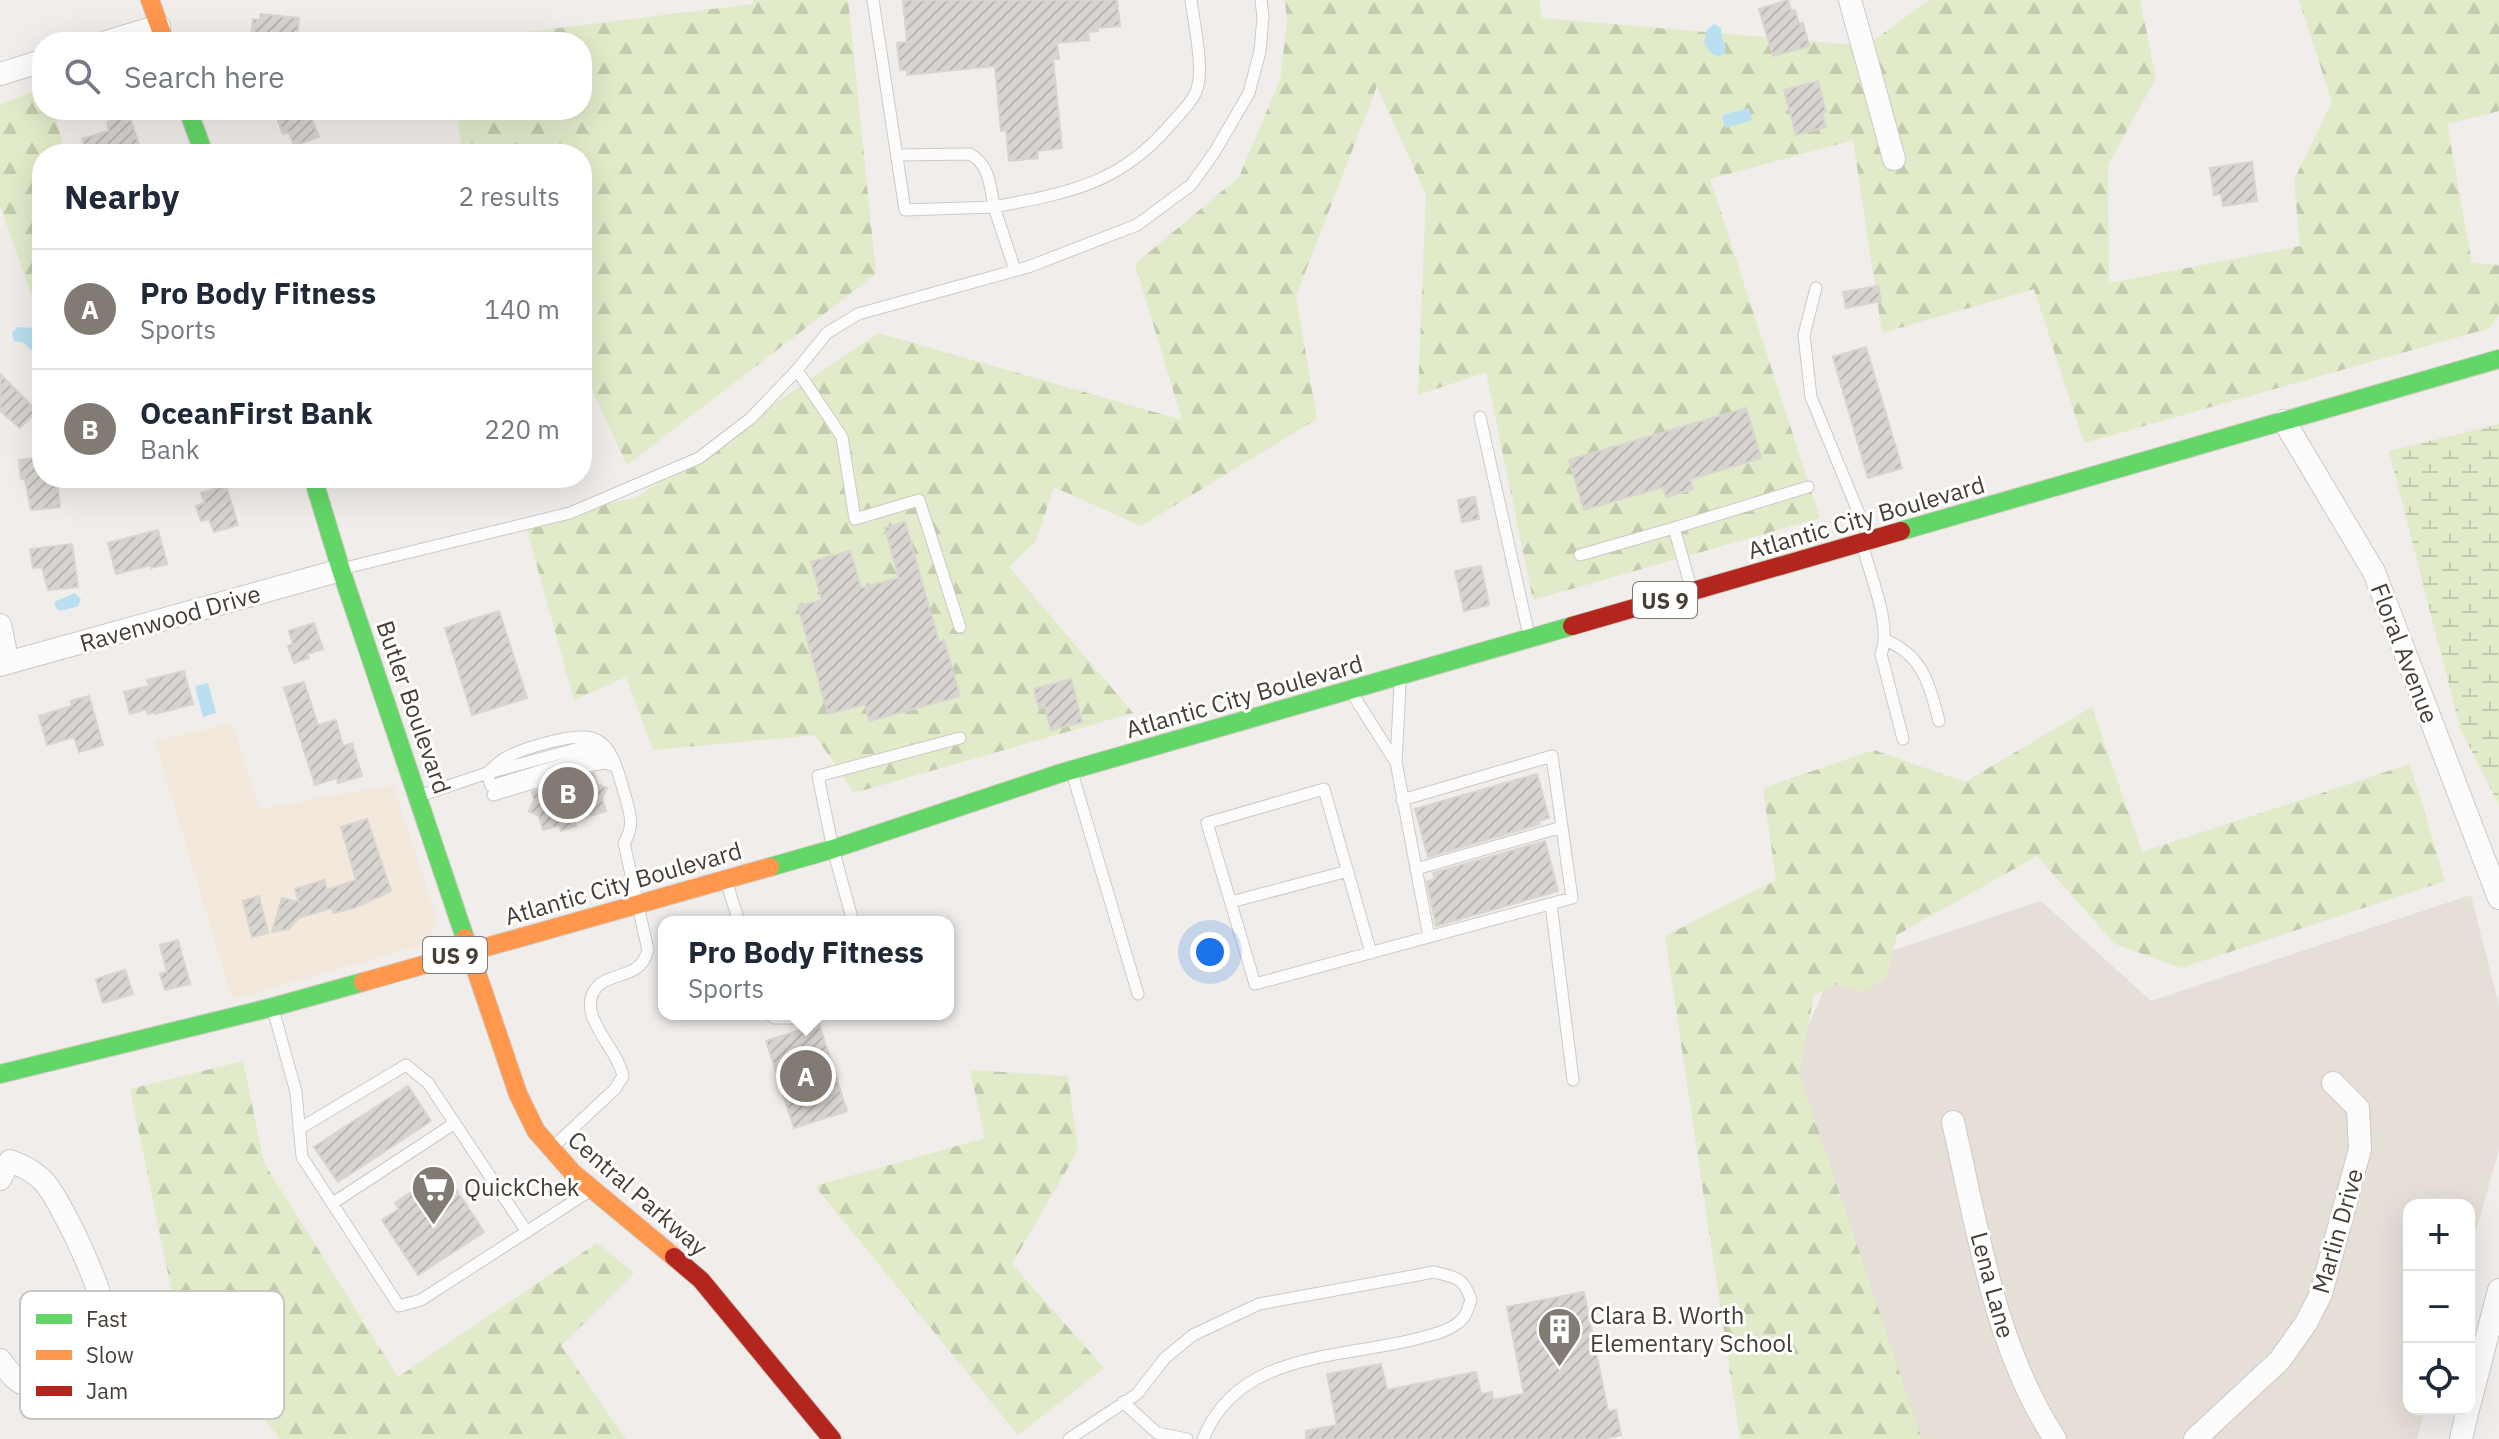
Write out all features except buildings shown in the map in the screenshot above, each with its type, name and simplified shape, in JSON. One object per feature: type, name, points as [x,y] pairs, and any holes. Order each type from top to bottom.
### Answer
[{"type":"main road","points":[[150,0],[161,32]]},
{"type":"main road","points":[[192,120],[200,144]]},
{"type":"main road","name":"Atlantic City Boulevard","points":[[0,1074],[273,1007],[833,849],[1072,770],[2499,359]]},
{"type":"main road","name":"Butler Boulevard","points":[[316,488],[470,951]]},
{"type":"main road","name":"Central Parkway","points":[[470,951],[518,1094],[536,1131],[550,1149],[592,1189],[701,1280],[832,1439]]},
{"type":"street","points":[[1850,0],[1894,159]]},
{"type":"street","points":[[0,74],[32,64]]},
{"type":"street","name":"Floral Avenue","points":[[2284,421],[2374,572],[2499,898]]},
{"type":"street","name":"Ravenwood Drive","points":[[4,664],[341,570]]},
{"type":"street","points":[[0,625],[4,664]]},
{"type":"street","name":"Marlin Drive","points":[[2195,1439],[2280,1360],[2306,1323],[2321,1294],[2360,1149],[2358,1108],[2333,1083]]},
{"type":"street","name":"Lena Lane","points":[[1953,1122],[2000,1318],[2021,1376],[2055,1439]]},
{"type":"street","points":[[3,1161],[26,1166],[45,1182],[65,1215],[99,1291]]},
{"type":"street","points":[[2475,1384],[2499,1290]]},
{"type":"street","points":[[0,1360],[20,1381]]},
{"type":"street","points":[[2461,1439],[2467,1415]]},
{"type":"lane","points":[[873,0],[905,210],[994,207],[1073,191],[1126,167],[1152,147],[1196,91],[1199,72],[1191,0]]},
{"type":"lane","points":[[341,570],[570,513],[699,458],[751,418],[827,333],[858,314],[1015,270],[1137,225],[1191,185],[1249,93],[1260,51],[1261,0]]},
{"type":"lane","points":[[897,155],[970,154],[980,159],[986,169],[994,207],[1015,270]]},
{"type":"lane","points":[[1816,288],[1804,335],[1811,397],[1866,542],[1884,623],[1885,640],[1881,654],[1903,739]]},
{"type":"lane","points":[[797,370],[842,437],[855,519],[919,500],[960,627]]},
{"type":"lane","points":[[1480,417],[1530,639]]},
{"type":"lane","points":[[1580,555],[1808,487]]},
{"type":"lane","points":[[1674,528],[1692,592]]},
{"type":"lane","points":[[1885,640],[1902,646],[1919,664],[1930,686],[1939,721]]},
{"type":"lane","points":[[1400,676],[1396,762],[1429,937]]},
{"type":"lane","points":[[1350,691],[1396,762]]},
{"type":"lane","points":[[419,796],[487,773],[506,758],[571,737],[586,736],[598,740],[609,751],[616,767],[630,815],[631,831],[624,843],[648,950],[645,962],[636,970],[603,981],[594,990],[589,1002],[590,1014],[620,1064],[623,1076],[615,1089],[550,1149]]},
{"type":"lane","points":[[851,916],[818,776],[960,738]]},
{"type":"lane","points":[[487,773],[492,790],[593,755],[606,757],[616,767]]},
{"type":"lane","points":[[1371,953],[1324,789],[1207,823],[1255,984],[1371,953],[1572,898],[1552,756],[1402,800]]},
{"type":"lane","points":[[1072,770],[1138,994]]},
{"type":"lane","points":[[1416,869],[1562,827]]},
{"type":"lane","points":[[1231,902],[1348,871]]},
{"type":"lane","points":[[726,879],[737,916]]},
{"type":"lane","points":[[1551,904],[1573,1080]]},
{"type":"lane","points":[[273,1007],[296,1092],[302,1157],[399,1306],[421,1300],[592,1189]]},
{"type":"lane","points":[[299,1129],[406,1065],[428,1083],[527,1232]]},
{"type":"lane","points":[[333,1203],[455,1123]]},
{"type":"lane","points":[[1069,1439],[1137,1394],[1165,1358],[1193,1335],[1259,1304],[1434,1272],[1453,1276],[1466,1285],[1471,1300],[1464,1317],[1451,1328],[1405,1342],[1279,1366],[1258,1376],[1235,1393],[1216,1416],[1203,1439]]},
{"type":"lane","points":[[1123,1402],[1157,1433],[1187,1439]]},
{"type":"shaded area","points":[[232,723],[260,809],[393,785],[437,919],[426,944],[232,999],[155,741]]},
{"type":"shaded area","points":[[2471,895],[2499,1006],[2499,1150],[2475,1234],[2475,1199],[2403,1199],[2403,1415],[2423,1415],[2417,1439],[1910,1439],[1784,1083],[1832,971],[2041,901],[2151,1001]]},
{"type":"green space","points":[[753,0],[848,0],[876,274],[627,465],[592,390],[592,144],[461,144],[458,120],[592,120],[592,32],[527,32],[753,4]]},
{"type":"green space","points":[[1285,0],[1539,0],[1542,18],[1866,46],[1929,0],[2140,0],[2156,78],[2108,165],[2109,283],[2300,246],[2294,180],[2332,102],[2299,0],[2499,0],[2499,111],[2447,124],[2472,263],[2499,265],[2499,315],[2490,328],[2084,443],[2034,289],[1882,333],[1853,140],[1710,179],[1820,518],[1533,600],[1486,372],[1418,395],[1426,195],[1377,86],[1296,296],[1317,419],[1141,526],[1054,487],[1036,541],[1009,567],[1133,713],[854,793],[815,735],[653,750],[626,677],[574,700],[525,523],[637,497],[878,333],[1182,420],[1135,264],[1239,177],[1280,80],[1287,22]]},
{"type":"green space","points":[[32,93],[32,120],[56,120],[62,144],[32,144],[32,296],[0,206],[0,104]]},
{"type":"green space","points":[[2499,424],[2499,805],[2460,728],[2389,451]]},
{"type":"green space","points":[[2092,707],[2142,852],[2410,764],[2445,881],[2181,968],[2115,944],[2037,856],[1897,935],[1886,978],[1864,992],[1837,984],[1814,995],[1799,1073],[1922,1439],[1740,1439],[1665,936],[1776,880],[1763,788],[1874,750],[1965,782]]},
{"type":"green space","points":[[243,1061],[264,1163],[398,1377],[597,1243],[634,1273],[561,1346],[626,1439],[280,1439],[264,1419],[284,1419],[284,1291],[172,1291],[130,1089]]},
{"type":"green space","points":[[970,1070],[1068,1076],[1078,1150],[1012,1264],[1104,1368],[1018,1435],[815,1186],[985,1138]]},
{"type":"water","points":[[1714,24],[1721,28],[1726,46],[1725,53],[1719,56],[1712,54],[1704,43],[1707,30]]},
{"type":"water","points":[[1749,108],[1752,120],[1725,128],[1722,115]]},
{"type":"water","points":[[18,327],[32,328],[32,351],[24,343],[14,341],[12,332]]},
{"type":"water","points":[[75,593],[81,599],[78,606],[61,611],[56,608],[54,602]]},
{"type":"water","points":[[208,683],[216,713],[203,717],[195,686]]},
{"type":"traffic: fast","points":[[192,120],[200,144]]},
{"type":"traffic: fast","points":[[1901,531],[2499,359]]},
{"type":"traffic: fast","points":[[316,488],[465,938]]},
{"type":"traffic: fast","points":[[770,867],[1061,773],[1572,626]]},
{"type":"traffic: fast","points":[[0,1074],[363,982]]},
{"type":"traffic: slow","points":[[150,0],[161,32]]},
{"type":"traffic: slow","points":[[363,982],[770,867]]},
{"type":"traffic: slow","points":[[465,938],[518,1094],[536,1131],[573,1173],[674,1257]]},
{"type":"traffic: jam","points":[[1572,626],[1901,531]]},
{"type":"traffic: jam","points":[[674,1257],[701,1280],[832,1439]]},
{"type":"place","name":"OceanFirst Bank","points":[[568,793]]},
{"type":"place","name":"Pro Body Fitness","points":[[806,1076]]},
{"type":"place","name":"QuickChek","points":[[433,1226]]},
{"type":"place","name":"Clara B. Worth Elementary School","points":[[1559,1368]]}]
